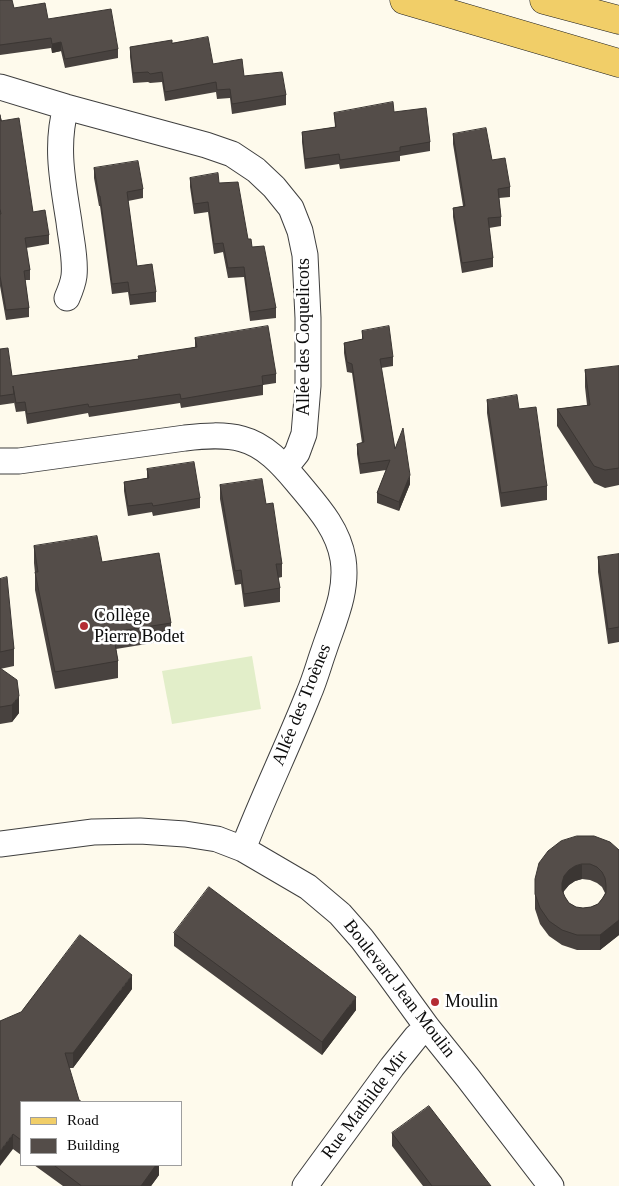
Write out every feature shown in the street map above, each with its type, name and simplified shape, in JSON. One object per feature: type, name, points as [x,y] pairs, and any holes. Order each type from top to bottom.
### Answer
[{"type":"main road","points":[[404,0],[619,63]]},
{"type":"main road","points":[[544,0],[619,20]]},
{"type":"street","name":"Allée des Coquelicots","points":[[0,87],[232,154],[256,170],[274,187],[291,208],[300,231],[304,255],[308,318],[308,386],[304,434],[297,453],[285,468]]},
{"type":"street","points":[[66,107],[60,140],[74,275],[67,298]]},
{"type":"street","points":[[0,461],[19,461],[212,436],[242,439],[264,449],[285,468]]},
{"type":"street","name":"Allée des Troènes","points":[[243,850],[310,692],[340,606],[345,578],[343,557],[335,533],[323,514],[285,468]]},
{"type":"street","name":"Boulevard Jean Moulin","points":[[0,844],[93,832],[140,831],[185,834],[217,839],[243,850],[308,887],[340,914],[362,939],[427,1027],[551,1186]]},
{"type":"street","name":"Rue Mathilde Mir","points":[[305,1186],[392,1067],[416,1036],[427,1027]]},
{"type":"green space","points":[[252,656],[261,709],[172,724],[162,671]]},
{"type":"building","points":[[0,0],[12,0],[14,8],[45,3],[48,19],[111,9],[118,49],[65,59],[61,42],[52,44],[51,38],[0,45]]},
{"type":"building","points":[[208,37],[213,64],[242,59],[244,76],[282,72],[286,95],[232,104],[230,89],[217,90],[216,82],[165,92],[162,72],[150,74],[148,72],[133,73],[130,47],[172,40],[172,43]]},
{"type":"building","points":[[393,102],[394,112],[426,108],[430,142],[400,147],[400,151],[340,160],[339,154],[305,159],[302,132],[336,127],[334,113]]},
{"type":"building","points":[[0,115],[1,121],[19,118],[33,212],[45,210],[49,235],[25,238],[30,270],[24,271],[29,308],[6,310],[0,276]]},
{"type":"building","points":[[486,128],[492,160],[505,158],[510,187],[498,189],[501,217],[488,218],[493,258],[462,263],[453,208],[465,206],[453,134]]},
{"type":"building","points":[[138,161],[143,189],[127,192],[137,266],[152,264],[156,292],[130,295],[128,282],[112,284],[100,196],[94,168]]},
{"type":"building","points":[[218,173],[219,183],[238,182],[248,239],[251,239],[252,247],[264,246],[276,308],[250,312],[244,267],[228,268],[223,243],[214,244],[208,202],[194,204],[190,178]]},
{"type":"building","points":[[268,326],[276,374],[262,376],[263,385],[181,399],[180,394],[89,407],[88,404],[27,414],[25,402],[16,403],[13,386],[14,394],[0,396],[0,349],[8,348],[12,376],[139,359],[138,356],[197,347],[195,338]]},
{"type":"building","points":[[389,326],[393,357],[380,359],[395,449],[403,428],[410,475],[399,502],[377,493],[390,460],[360,464],[357,444],[364,442],[352,364],[347,362],[344,343],[363,339],[362,331]]},
{"type":"building","points":[[619,366],[619,468],[605,470],[594,466],[557,409],[590,405],[585,370]]},
{"type":"building","points":[[517,395],[519,409],[536,407],[547,486],[501,493],[487,400]]},
{"type":"building","points":[[194,462],[200,498],[153,506],[152,503],[128,506],[124,482],[149,478],[147,469]]},
{"type":"building","points":[[262,479],[266,504],[273,503],[282,564],[276,564],[280,588],[244,594],[241,570],[235,571],[220,485]]},
{"type":"building","name":"Collège Pierre Bodet","points":[[97,536],[102,562],[159,553],[171,623],[113,632],[118,661],[55,672],[35,572],[38,572],[34,546]]},
{"type":"building","points":[[619,554],[619,627],[608,629],[598,557]]},
{"type":"building","points":[[7,577],[14,649],[0,652],[0,579]]},
{"type":"building","points":[[0,668],[17,680],[19,696],[12,705],[0,707]]},
{"type":"building","points":[[577,836],[594,836],[610,842],[619,850],[619,920],[600,935],[577,935],[562,930],[549,921],[540,908],[535,894],[535,879],[539,863],[548,851],[561,841]],"holes":[[[590,864],[602,872],[605,878],[606,893],[598,904],[591,907],[576,907],[569,903],[562,890],[564,876],[575,866]]]},
{"type":"building","points":[[209,887],[356,997],[322,1042],[174,933]]},
{"type":"building","points":[[80,935],[132,975],[73,1053],[65,1053],[80,1101],[20,1101],[20,1139],[13,1134],[0,1151],[0,1021],[21,1012]]},
{"type":"building","points":[[429,1106],[491,1186],[432,1186],[392,1133]]},
{"type":"building","points":[[55,1166],[155,1166],[141,1186],[82,1186]]},
{"type":"place","name":"Collège Pierre Bodet","points":[[84,626]]},
{"type":"place","name":"Moulin","points":[[435,1002]]}]
